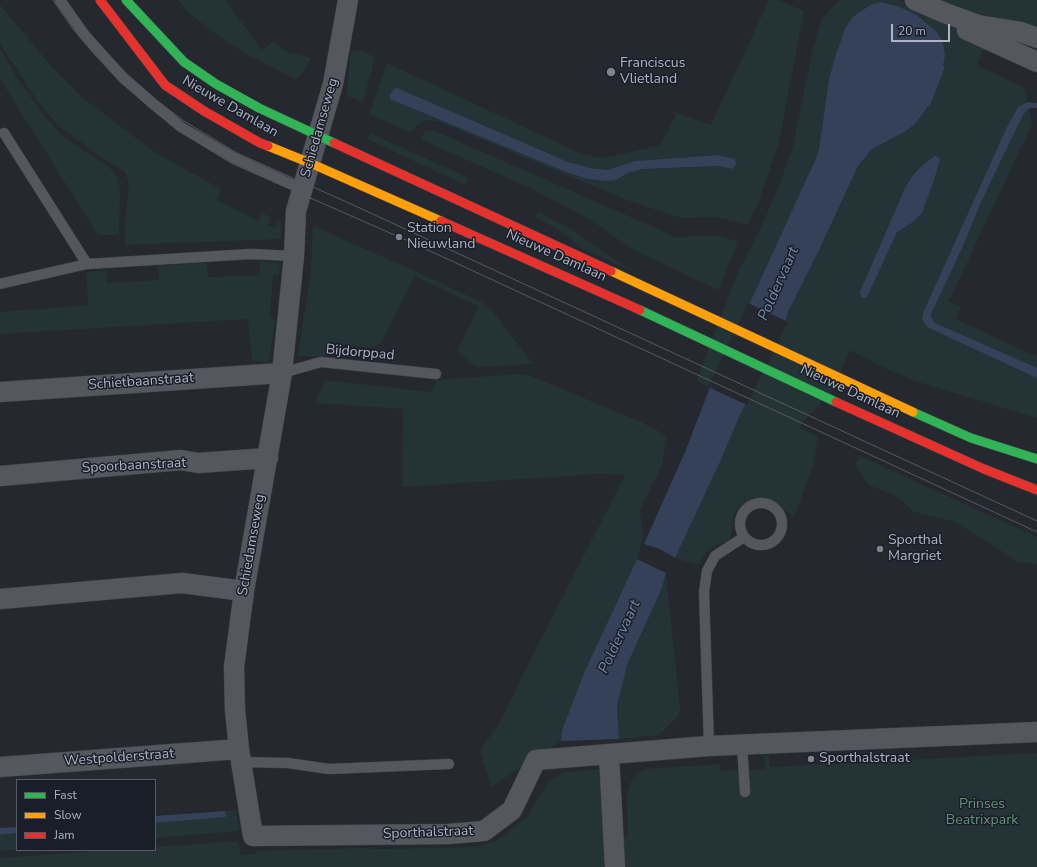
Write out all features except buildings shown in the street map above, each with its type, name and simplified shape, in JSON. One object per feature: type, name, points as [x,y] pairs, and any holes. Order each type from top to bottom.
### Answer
[{"type":"main road","name":"Nieuwe Damlaan","points":[[100,0],[165,85],[204,111],[254,139],[637,308],[984,469],[1037,490]]},
{"type":"main road","name":"Nieuwe Damlaan","points":[[126,0],[184,62],[216,84],[259,108],[917,414],[971,438],[1037,458]]},
{"type":"street","name":"Schiedamseweg","points":[[253,836],[240,755],[235,710],[234,667],[244,592],[282,373],[294,256],[296,211],[333,84],[348,0]]},
{"type":"street","points":[[915,0],[978,25],[1021,32],[1037,38]]},
{"type":"street","points":[[945,13],[968,30],[1037,62]]},
{"type":"street","name":"Schietbaanstraat","points":[[0,392],[282,373]]},
{"type":"street","name":"Spoorbaanstraat","points":[[0,476],[181,460],[198,463],[268,458]]},
{"type":"street","points":[[0,599],[182,583],[244,592]]},
{"type":"street","name":"Sporthalstraat","points":[[253,836],[448,834],[484,831],[512,810],[536,760],[709,746],[1037,732]]},
{"type":"street","name":"Westpolderstraat","points":[[0,767],[240,755]]},
{"type":"street","points":[[609,755],[615,867]]},
{"type":"lane","points":[[60,0],[84,34],[123,78],[181,127],[234,158],[302,189]]},
{"type":"lane","points":[[4,133],[87,264]]},
{"type":"lane","points":[[0,284],[87,264],[251,254],[294,256]]},
{"type":"lane","name":"Bijdorppad","points":[[282,373],[321,362],[436,374]]},
{"type":"lane","points":[[761,503],[773,507],[778,511],[782,524],[781,530],[774,541],[768,544],[755,544],[744,537],[740,525],[741,518],[748,508],[754,504],[761,503]]},
{"type":"lane","points":[[709,746],[704,592],[707,571],[715,556],[744,537]]},
{"type":"lane","points":[[742,745],[745,792]]},
{"type":"lane","points":[[240,755],[329,769],[449,764]]},
{"type":"green space","points":[[178,0],[225,0],[262,50],[274,41],[285,51],[311,58],[300,77],[295,79],[246,54],[217,35],[189,13]]},
{"type":"green space","points":[[769,0],[777,0],[804,11],[779,142],[759,201],[747,225],[715,217],[682,218],[632,202],[437,121],[428,120],[420,122],[411,132],[369,115],[387,63],[582,154],[604,158],[661,145],[677,113],[711,125]],"holes":[[[391,99],[568,162],[590,168],[608,170],[635,161],[717,155],[733,169],[718,166],[642,169],[628,173],[615,180],[588,179],[566,172]]]},
{"type":"green space","points":[[840,0],[898,0],[940,19],[963,33],[986,43],[977,66],[1024,87],[1032,124],[949,301],[961,307],[956,319],[1037,357],[1037,418],[915,381],[887,369],[850,350],[831,393],[798,427],[818,437],[813,467],[794,517],[775,503],[754,498],[742,505],[735,512],[730,540],[716,545],[707,552],[698,565],[675,558],[720,462],[740,415],[786,320],[788,312],[821,246],[858,166],[872,149],[914,125],[931,103],[945,67],[943,66],[945,56],[943,42],[934,29],[923,19],[897,6],[880,2],[863,9],[841,40],[829,79],[819,149],[796,204],[710,387],[696,381],[739,270],[764,221],[780,183],[793,146],[812,53],[821,21]]},
{"type":"green space","points":[[937,0],[1037,0],[1037,32],[993,21]]},
{"type":"green space","points":[[0,5],[52,67],[83,98],[156,153],[221,189],[216,200],[258,221],[262,213],[272,218],[268,225],[275,228],[279,221],[282,222],[281,239],[125,245],[125,221],[129,184],[125,172],[102,158],[60,127],[38,102],[0,44]]},
{"type":"green space","points":[[0,49],[20,82],[43,114],[62,136],[109,167],[117,177],[120,190],[119,235],[98,235],[0,79]]},
{"type":"green space","points":[[360,50],[375,57],[363,102],[347,96],[350,57],[352,52]]},
{"type":"green space","points":[[426,131],[435,131],[676,237],[717,235],[738,242],[718,290],[630,248],[591,220],[528,187],[420,139]]},
{"type":"green space","points":[[370,133],[469,178],[465,185],[367,139]]},
{"type":"green space","points":[[538,212],[569,228],[618,262],[641,275],[583,249],[559,230],[535,217]]},
{"type":"green space","points":[[313,226],[483,303],[493,312],[533,364],[476,367],[457,351],[479,307],[415,276],[381,343],[371,348],[329,343],[327,356],[298,356],[311,271]]},
{"type":"green space","points":[[260,261],[280,263],[279,274],[273,274],[270,316],[275,320],[269,362],[252,361],[248,319],[0,334],[0,312],[88,305],[86,272],[106,270],[107,283],[159,280],[158,266],[207,263],[208,277],[260,275]]},
{"type":"green space","points":[[518,374],[531,376],[641,422],[662,433],[667,439],[662,465],[640,509],[643,536],[637,559],[584,673],[562,730],[561,741],[491,787],[480,750],[499,724],[625,475],[599,474],[402,487],[403,409],[315,403],[325,380],[430,392],[436,384],[436,380]]},
{"type":"green space","points":[[860,456],[1037,537],[1037,564],[1018,562],[953,521],[914,512],[898,497],[869,485],[855,465]]},
{"type":"green space","points":[[666,573],[680,709],[679,715],[659,735],[619,739],[617,706],[627,665],[662,588]]},
{"type":"green space","name":"Prinses Beatrixpark","points":[[1037,753],[1037,867],[0,867],[0,858],[97,851],[156,851],[156,847],[237,841],[241,851],[240,855],[256,854],[257,851],[475,847],[496,841],[527,817],[549,781],[564,772],[602,769],[607,854],[628,835],[627,794],[630,783],[643,769],[720,764],[720,771],[765,769],[764,756],[769,755],[770,767]]},
{"type":"green space","points":[[236,810],[240,831],[156,838],[156,823],[225,817],[225,811]]},
{"type":"green space","points":[[16,833],[16,849],[0,851],[0,835]]},
{"type":"water","name":"Poldervaart","points":[[880,2],[897,6],[915,14],[934,29],[943,42],[945,56],[943,66],[945,67],[931,103],[914,125],[872,149],[858,166],[821,246],[788,312],[786,320],[740,415],[720,462],[675,558],[660,549],[644,544],[685,452],[714,377],[816,158],[819,149],[829,79],[845,29],[851,19],[858,13],[870,5]]},
{"type":"water","points":[[397,88],[568,162],[590,168],[608,170],[635,161],[717,155],[735,159],[736,165],[733,169],[718,166],[642,169],[628,173],[616,180],[607,181],[588,179],[566,172],[390,99],[390,95],[394,89]]},
{"type":"water","points":[[1028,102],[1037,103],[1037,108],[1031,108],[1024,113],[981,202],[931,317],[935,323],[1037,368],[1037,378],[927,327],[922,320],[923,313],[1007,127],[1018,107]]},
{"type":"water","points":[[935,156],[939,157],[940,159],[922,213],[913,222],[897,232],[867,297],[861,297],[860,292],[905,188],[914,174]]},
{"type":"water","name":"Poldervaart","points":[[637,559],[666,573],[662,588],[627,665],[617,706],[619,739],[561,741],[562,730],[584,673]]},
{"type":"water","points":[[225,811],[226,817],[156,823],[156,816]]},
{"type":"water","points":[[16,827],[16,833],[0,835],[0,828]]},
{"type":"pier","points":[[748,303],[788,322],[747,405],[708,387]]},
{"type":"tram line","points":[[53,0],[73,29],[121,82],[150,108],[178,130],[231,163],[415,244],[1037,532]]},
{"type":"tram line","points":[[65,0],[80,23],[103,49],[127,74],[157,101],[184,121],[237,153],[351,204],[1037,521]]},
{"type":"traffic: fast","points":[[126,0],[184,62],[216,84],[259,108],[334,143]]},
{"type":"traffic: fast","points":[[640,310],[836,402]]},
{"type":"traffic: fast","points":[[913,412],[971,438],[1037,459]]},
{"type":"traffic: slow","points":[[268,146],[441,221]]},
{"type":"traffic: slow","points":[[611,271],[913,412]]},
{"type":"traffic: jam","points":[[100,0],[165,85],[204,111],[260,143],[268,146]]},
{"type":"traffic: jam","points":[[334,143],[611,271]]},
{"type":"traffic: jam","points":[[441,221],[640,310]]},
{"type":"traffic: jam","points":[[836,402],[984,469],[1037,490]]},
{"type":"place","name":"Franciscus Vlietland","points":[[611,72]]},
{"type":"place","name":"Station Nieuwland","points":[[399,237]]},
{"type":"place","name":"Sporthal Margriet","points":[[880,549]]},
{"type":"place","name":"Sporthalstraat","points":[[811,759]]}]
